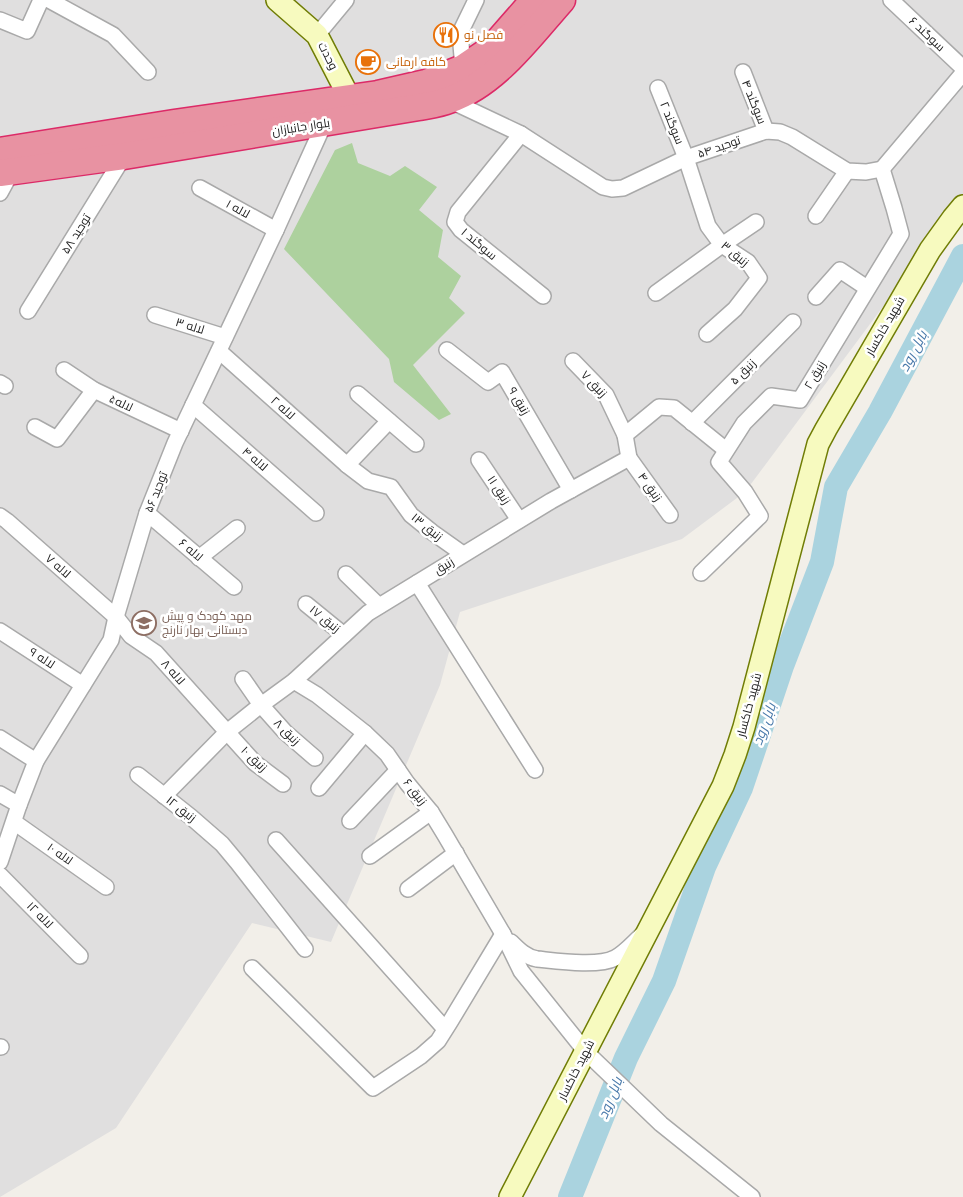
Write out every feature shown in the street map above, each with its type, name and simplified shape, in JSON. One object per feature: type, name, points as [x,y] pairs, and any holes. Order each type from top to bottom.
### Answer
[{"type":"highway","name":"بلوار جانبازان","points":[[3,172],[174,123],[378,94],[426,83],[463,68],[491,49],[534,0]]},
{"type":"highway","name":"بلوار جانبازان","points":[[3,172],[124,156],[324,124],[449,100],[477,86],[506,64],[562,0]]},
{"type":"main road","name":"وحدت","points":[[277,0],[318,35],[349,97]]},
{"type":"main road","name":"شهید خاکسار","points":[[510,1197],[589,1055],[650,928],[723,786],[744,727],[818,444],[930,250],[963,206]]},
{"type":"street","points":[[0,20],[27,31],[41,0]]},
{"type":"street","points":[[49,0],[113,35],[148,72]]},
{"type":"street","points":[[318,35],[346,0]]},
{"type":"street","points":[[463,68],[460,33],[476,0]]},
{"type":"street","name":"سوگند ۶","points":[[891,0],[963,68]]},
{"type":"street","name":"سوگند ۴","points":[[742,72],[766,131]]},
{"type":"street","points":[[766,131],[780,132],[792,137],[847,171],[866,172],[882,169],[963,73]]},
{"type":"street","name":"سوگند ۲","points":[[658,88],[686,158]]},
{"type":"street","name":"توحید ۵۴","points":[[449,100],[521,134],[603,187],[612,189],[622,188],[686,158],[766,131]]},
{"type":"street","name":"توحید ۵۶","points":[[0,862],[3,844],[14,822],[36,761],[111,640],[116,617],[147,514],[181,431],[324,124]]},
{"type":"street","name":"سوگند ۱","points":[[521,134],[458,212],[455,222],[461,230],[544,296]]},
{"type":"street","name":"توحید ۵۸","points":[[28,311],[124,156]]},
{"type":"street","name":"زنبق ۳","points":[[686,158],[708,226],[722,245],[748,262],[759,278],[735,309],[707,334]]},
{"type":"street","name":"زنبق ۲","points":[[726,450],[744,423],[771,396],[800,400],[901,234],[882,169]]},
{"type":"street","points":[[816,216],[847,171]]},
{"type":"street","name":"لاله ۱","points":[[200,188],[276,230]]},
{"type":"street","points":[[656,293],[756,222]]},
{"type":"street","points":[[816,297],[840,270],[868,288]]},
{"type":"street","name":"لاله ۳","points":[[155,315],[225,337]]},
{"type":"street","name":"زنبق ۵","points":[[692,422],[793,322]]},
{"type":"street","name":"زنبق ۹","points":[[447,350],[488,382],[502,372],[571,490]]},
{"type":"street","name":"لاله ۲","points":[[219,351],[347,465]]},
{"type":"street","name":"زنبق ۷","points":[[573,361],[606,395],[625,435]]},
{"type":"street","name":"لاله۵","points":[[64,370],[94,390],[181,431]]},
{"type":"street","points":[[35,427],[57,439],[94,390]]},
{"type":"street","points":[[358,394],[416,444]]},
{"type":"street","name":"لاله ۴","points":[[193,405],[316,513]]},
{"type":"street","points":[[630,458],[625,435],[658,406],[674,408],[726,450],[719,462],[745,492],[760,516],[701,573]]},
{"type":"street","points":[[347,465],[389,421]]},
{"type":"street","name":"زنبق","points":[[164,796],[227,732],[294,681],[368,613],[519,520],[630,458]]},
{"type":"street","name":"زنبق ۴","points":[[630,458],[670,515]]},
{"type":"street","name":"زنبق ۱۱","points":[[479,460],[519,520]]},
{"type":"street","name":"زنبق ۱۳","points":[[347,465],[368,481],[392,487],[411,515],[463,554]]},
{"type":"street","name":"لاله ۶","points":[[147,514],[234,587]]},
{"type":"street","name":"لاله ۷","points":[[2,523],[116,617]]},
{"type":"street","points":[[199,558],[237,528]]},
{"type":"street","points":[[346,574],[380,606]]},
{"type":"street","points":[[417,583],[535,770]]},
{"type":"street","name":"زنبق ۱۷","points":[[306,604],[344,635]]},
{"type":"street","name":"لاله ۸","points":[[116,617],[130,636],[156,653],[227,732]]},
{"type":"street","name":"لاله ۹","points":[[0,631],[83,685]]},
{"type":"street","name":"زنبق ۸","points":[[244,679],[261,705],[285,732],[314,758]]},
{"type":"street","name":"زنبق ۶","points":[[294,681],[317,695],[365,733],[387,754],[430,812],[456,853],[521,971],[589,1055],[661,1124],[752,1197]]},
{"type":"street","name":"زنبق ۱۰","points":[[227,732],[255,763],[283,784]]},
{"type":"street","points":[[319,788],[365,733]]},
{"type":"street","points":[[0,738],[36,761]]},
{"type":"street","points":[[350,821],[398,770]]},
{"type":"street","name":"زنبق ۱۲","points":[[138,775],[222,844],[305,949]]},
{"type":"street","points":[[0,794],[19,805]]},
{"type":"street","points":[[370,856],[430,812]]},
{"type":"street","name":"لاله ۱۰","points":[[14,822],[106,887]]},
{"type":"street","points":[[276,840],[445,1029]]},
{"type":"street","points":[[408,888],[456,853]]},
{"type":"street","name":"لاله ۱۲","points":[[0,875],[80,956]]},
{"type":"street","points":[[252,968],[372,1088],[421,1056],[438,1041],[502,934],[530,958],[589,962],[608,961],[617,957],[650,928]]},
{"type":"shaded area","points":[[0,0],[963,0],[963,199],[745,492],[682,539],[460,612],[440,685],[331,942],[252,923],[116,1128],[0,1197]]},
{"type":"green space","points":[[352,143],[358,163],[390,176],[405,166],[437,187],[419,210],[443,230],[438,257],[461,276],[449,298],[465,313],[413,365],[451,414],[439,420],[394,382],[389,359],[284,249],[335,150]]},
{"type":"waterway","name":"بابل رود","points":[[570,1197],[626,1058],[664,981],[704,867],[741,788],[782,666],[822,562],[836,487],[880,412],[963,256]]},
{"type":"place","name":"فصل نو","points":[[446,35]]},
{"type":"place","name":"کافه ارمانی","points":[[368,62]]},
{"type":"place","name":"مهد کودک و پیش دبستانی بهار نارنج","points":[[144,623]]}]
